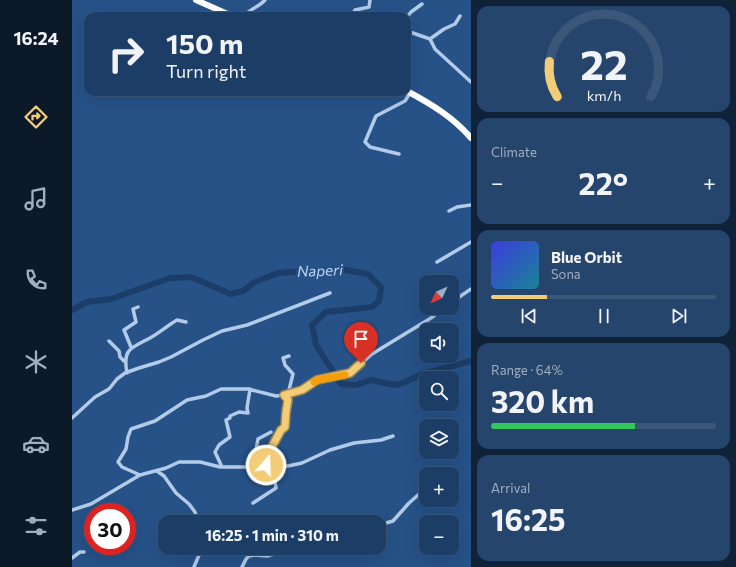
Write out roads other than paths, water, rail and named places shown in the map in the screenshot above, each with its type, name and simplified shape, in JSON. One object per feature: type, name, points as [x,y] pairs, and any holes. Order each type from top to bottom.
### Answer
[{"type":"highway","points":[[196,0],[223,12]]},
{"type":"highway","points":[[411,94],[438,108],[450,117],[471,138]]},
{"type":"street","points":[[248,12],[265,0]]},
{"type":"street","points":[[354,12],[355,10],[369,7],[370,0]]},
{"type":"street","points":[[411,12],[422,4]]},
{"type":"street","points":[[430,39],[444,29],[455,24],[460,16]]},
{"type":"street","points":[[411,32],[430,39],[435,49],[471,82]]},
{"type":"street","points":[[399,154],[370,147],[365,142],[376,116],[405,101],[407,96]]},
{"type":"street","points":[[450,211],[458,207],[471,205]]},
{"type":"street","points":[[437,262],[471,242]]},
{"type":"street","points":[[459,297],[471,289]]},
{"type":"street","points":[[72,418],[90,401],[109,389],[117,379],[127,373],[171,357],[222,331],[247,325],[330,294]]},
{"type":"street","points":[[131,347],[124,330],[136,322],[133,309],[138,307]]},
{"type":"street","points":[[140,475],[122,467],[118,462],[126,449],[131,429],[155,421],[187,400],[206,396],[221,389],[250,389],[276,396],[286,395],[302,390],[317,380],[350,373],[372,354],[435,315]]},
{"type":"street","points":[[124,361],[131,347],[150,338],[177,320],[186,322]]},
{"type":"street","points":[[109,341],[119,351],[120,357],[124,361],[127,373]]},
{"type":"street","points":[[253,503],[276,488],[276,483],[266,465],[268,454],[281,430],[285,427],[288,400],[286,395],[293,374],[285,365],[283,358],[289,356]]},
{"type":"street","points":[[222,467],[215,452],[219,445],[230,438],[226,420],[230,418],[230,416],[239,412],[248,413],[250,389]]},
{"type":"street","points":[[253,466],[258,439],[271,432]]},
{"type":"street","points":[[72,510],[91,504],[140,475],[157,471],[179,462],[200,462],[222,467],[297,465],[320,456],[330,450],[354,443],[381,440],[393,436]]},
{"type":"street","points":[[157,471],[164,476],[169,485],[197,515]]},
{"type":"street","points":[[386,523],[393,521],[419,494]]},
{"type":"street","points":[[72,558],[80,552],[84,552]]},
{"type":"street","points":[[194,567],[199,555]]},
{"type":"street","points":[[242,567],[249,556],[270,555]]},
{"type":"waterway","name":"Naperi","points":[[72,310],[87,302],[111,299],[170,278],[191,277],[231,294],[243,291],[255,282],[278,273],[340,269],[368,274],[381,287],[379,301],[372,307],[326,312],[312,325],[316,345],[341,384],[356,385],[371,380],[395,385],[422,374],[471,361]]}]
